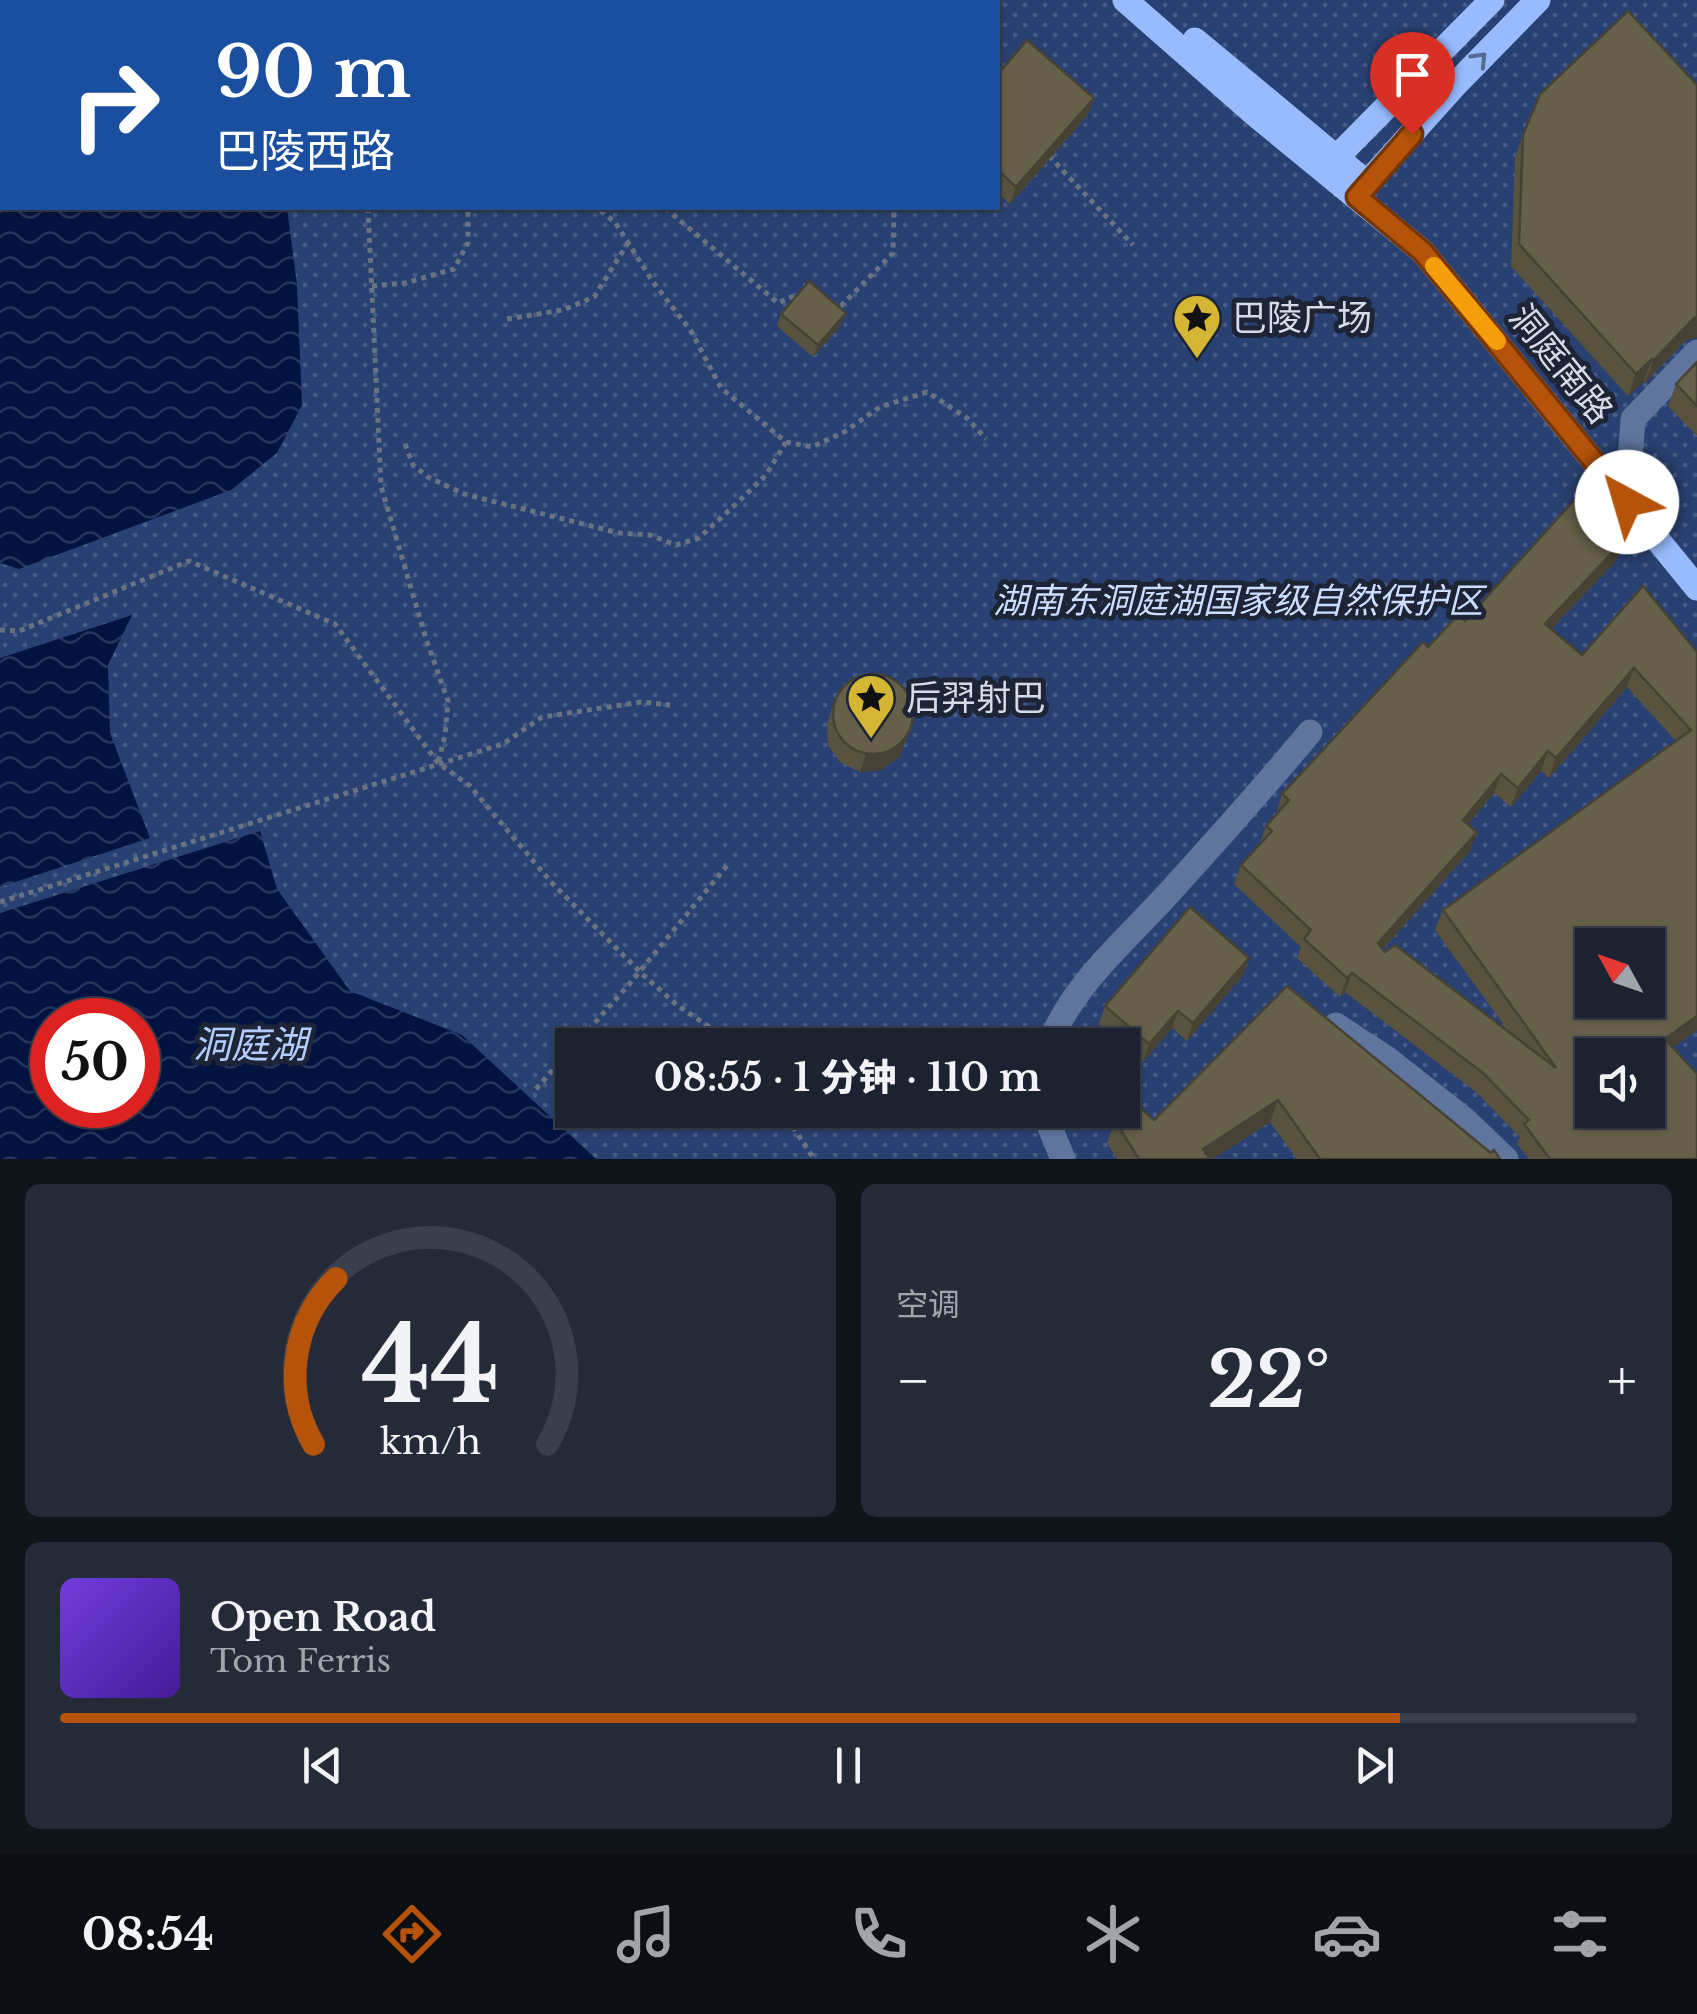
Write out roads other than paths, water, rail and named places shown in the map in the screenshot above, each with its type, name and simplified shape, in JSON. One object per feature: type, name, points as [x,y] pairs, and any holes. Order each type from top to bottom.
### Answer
[{"type":"main road","points":[[1124,0],[1256,115],[1330,164]]},
{"type":"main road","points":[[1150,0],[1330,164]]},
{"type":"main road","points":[[1330,164],[1492,0]]},
{"type":"main road","points":[[1362,190],[1456,84],[1538,0]]},
{"type":"main road","name":"洞庭南路","points":[[1330,164],[1362,190],[1423,252],[1697,588]]},
{"type":"street","points":[[1627,502],[1633,419],[1697,352]]},
{"type":"street","points":[[1056,1028],[1083,985],[1262,791],[1310,732]]},
{"type":"street","points":[[1336,1026],[1449,1107],[1506,1159]]},
{"type":"street","points":[[1050,1128],[1064,1159]]},
{"type":"water","points":[[0,210],[287,210],[297,285],[302,405],[277,453],[231,490],[19,569],[0,563]]},
{"type":"water","points":[[132,615],[108,665],[110,733],[150,838],[0,887],[0,658]]},
{"type":"water","name":"洞庭湖","points":[[260,831],[277,889],[350,991],[462,1035],[555,1121],[555,1128],[562,1128],[596,1159],[0,1159],[0,913]]},
{"type":"place","name":"巴陵广场","points":[[1197,360]]},
{"type":"place","name":"后羿射巴","points":[[871,740]]},
{"type":"park label","name":"湖南东洞庭湖国家级自然保护区","points":[[1238,601]]}]
